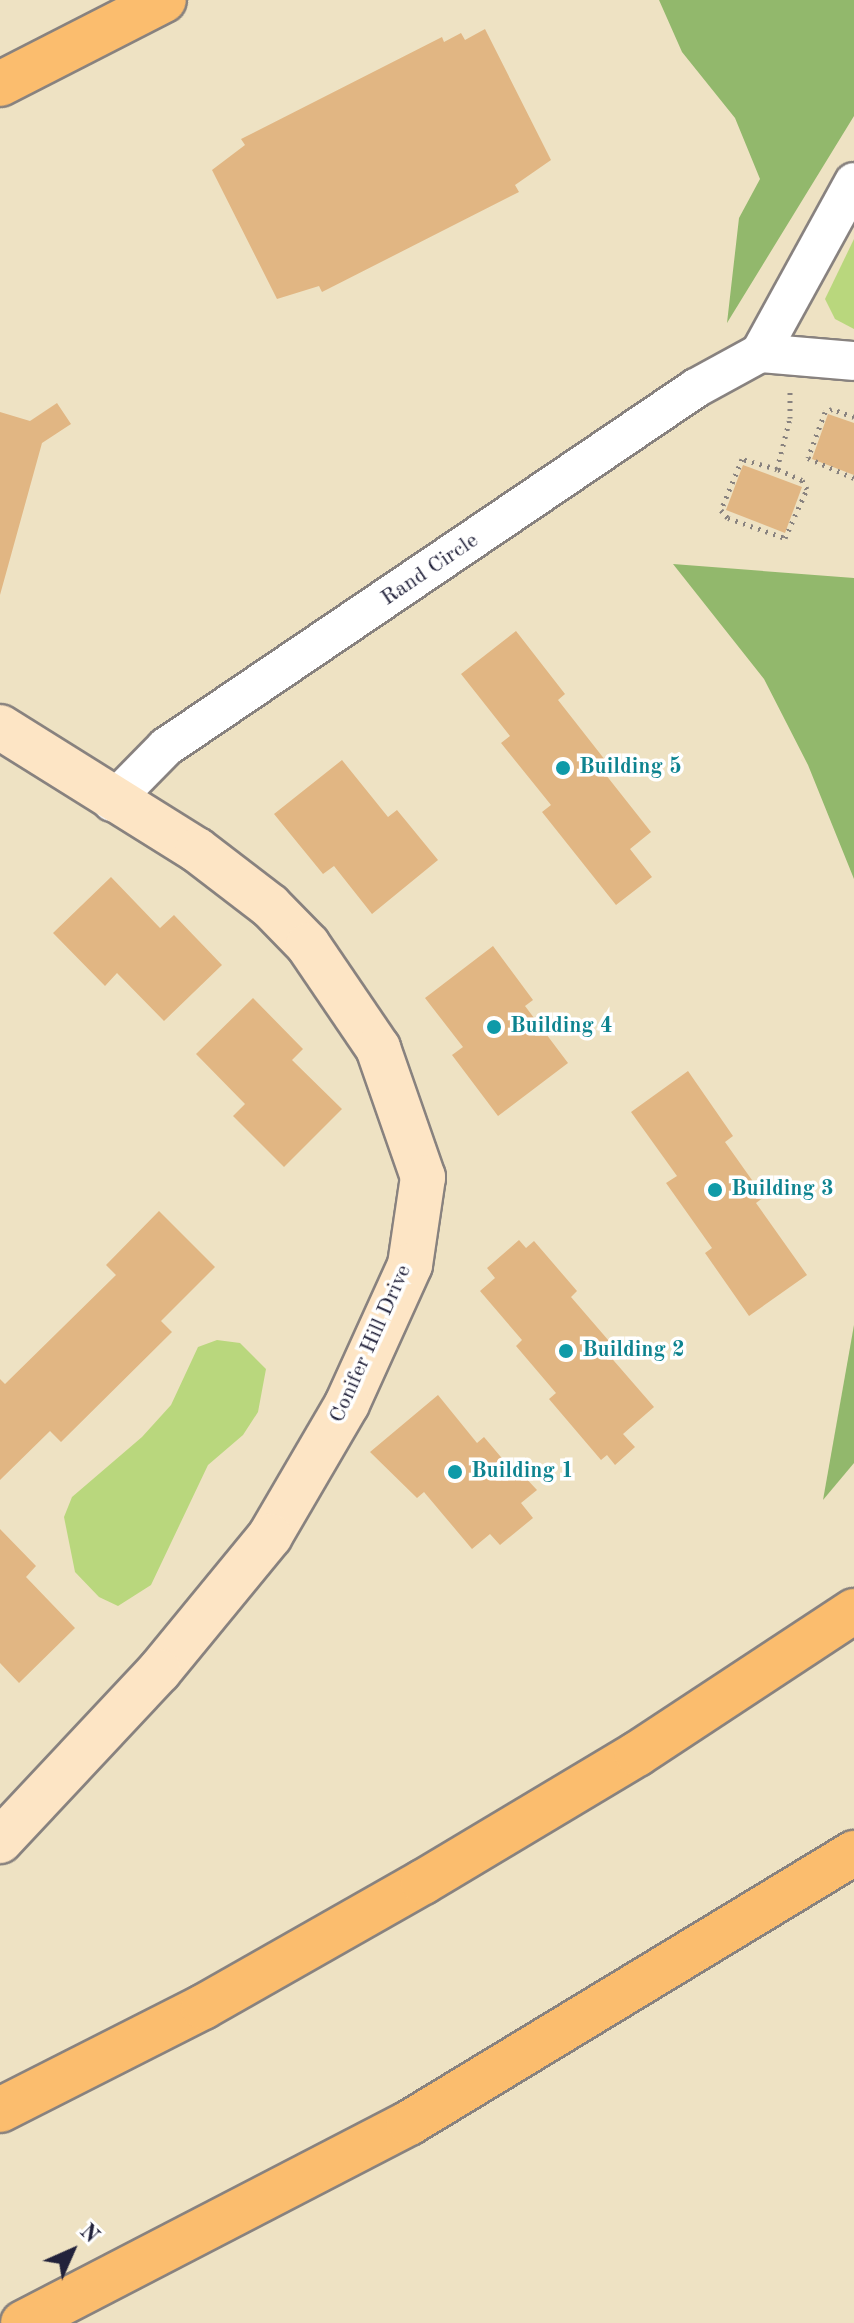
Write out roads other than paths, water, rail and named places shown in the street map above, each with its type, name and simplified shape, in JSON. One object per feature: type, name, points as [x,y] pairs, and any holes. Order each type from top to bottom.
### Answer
[{"type":"main road","points":[[0,84],[164,0]]},
{"type":"main road","points":[[0,2110],[203,2007],[423,1882],[637,1754],[854,1611]]},
{"type":"main road","points":[[23,2323],[409,2123],[854,1853]]},
{"type":"street","points":[[854,182],[760,353],[854,361]]},
{"type":"street","name":"Rand Circle","points":[[112,802],[166,747],[696,388],[760,353]]},
{"type":"street","name":"Conifer Hill Drive","points":[[0,727],[33,743],[112,802],[197,850],[270,906],[308,945],[378,1048],[423,1177],[410,1265],[347,1404],[270,1536],[159,1671],[0,1841]]},
{"type":"place","name":"Building 5","points":[[563,768]]},
{"type":"place","name":"Building 4","points":[[494,1027]]},
{"type":"place","name":"Building 3","points":[[715,1190]]},
{"type":"place","name":"Building 2","points":[[566,1351]]},
{"type":"place","name":"Building 1","points":[[455,1472]]}]
